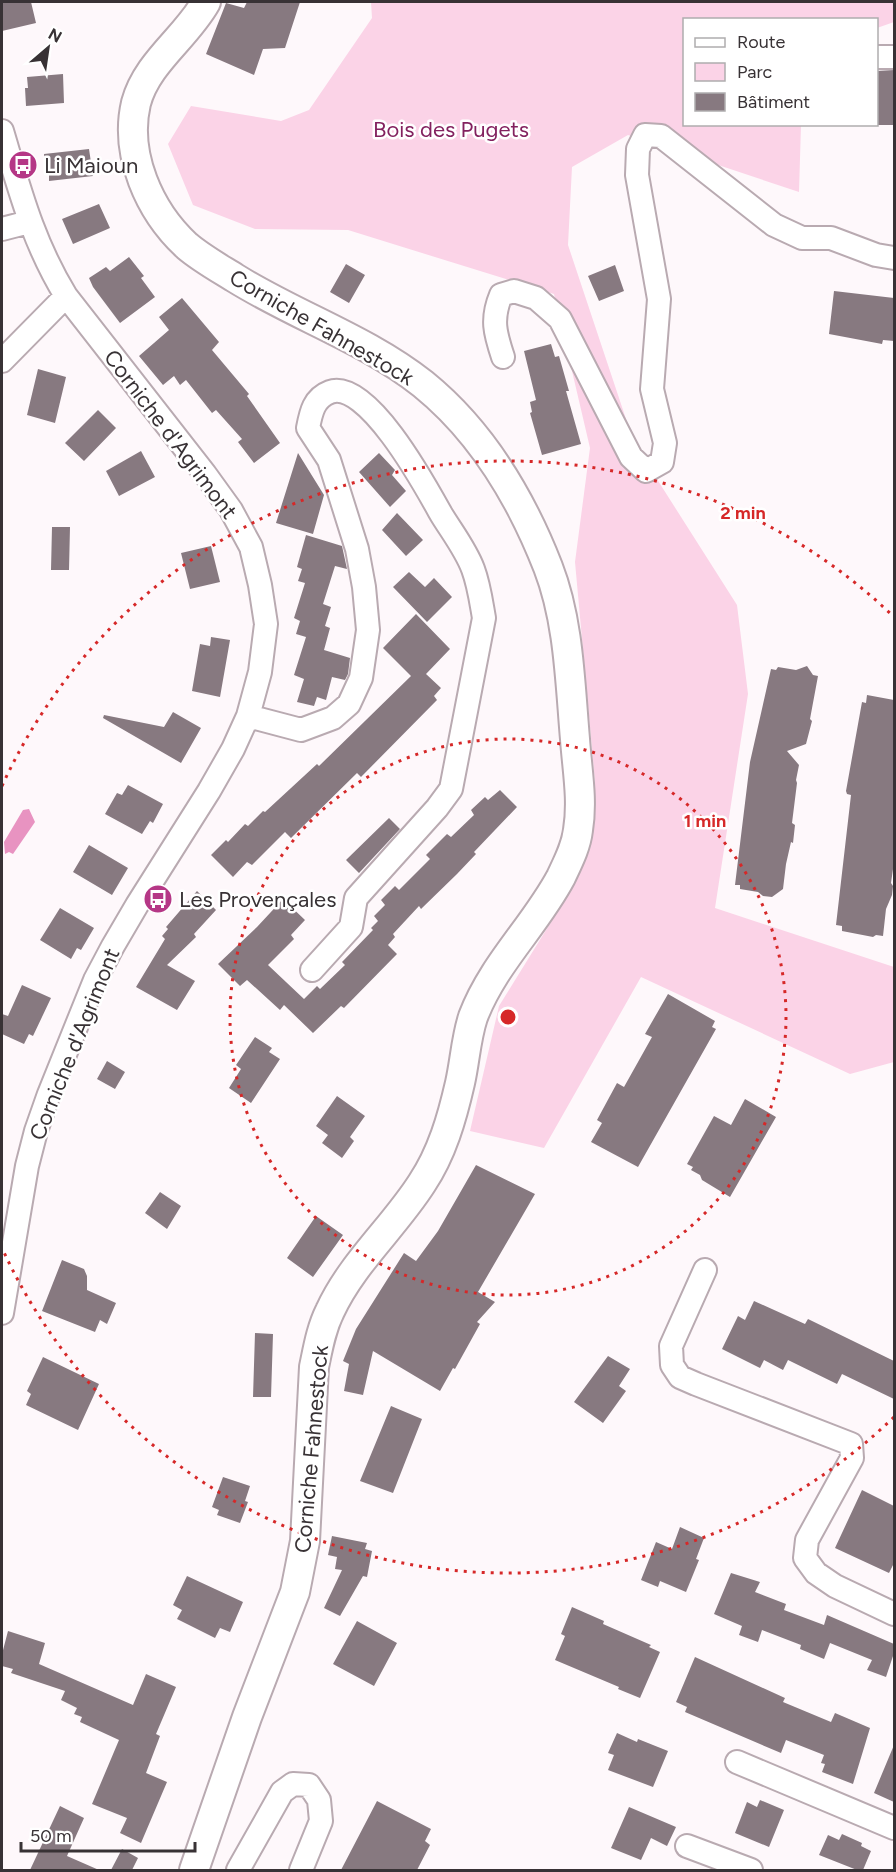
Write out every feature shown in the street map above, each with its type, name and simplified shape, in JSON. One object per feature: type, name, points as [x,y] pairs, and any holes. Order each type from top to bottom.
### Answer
[{"type":"main road","name":"Corniche Fahnestock","points":[[194,1870],[247,1717],[295,1592],[304,1541],[314,1367],[327,1315],[344,1287],[413,1196],[432,1166],[449,1125],[474,1016],[503,959],[542,907],[562,874],[577,836],[580,800],[572,697],[558,598],[532,531],[491,459],[455,414],[404,370],[371,350],[246,285],[186,245],[159,212],[142,181],[134,151],[132,130],[140,92],[147,76],[192,23],[206,2]]},
{"type":"street","points":[[878,57],[894,57]]},
{"type":"street","name":"Corniche d'Agrimont","points":[[2,131],[29,222],[42,253],[66,296],[205,474],[231,510],[251,547],[266,624],[260,672],[248,716],[209,791],[136,905],[95,980],[36,1131],[27,1166],[2,1313]]},
{"type":"street","points":[[502,357],[494,331],[495,308],[501,295],[514,291],[537,298],[560,319],[631,457],[646,471],[662,462],[665,443],[652,389],[659,299],[637,175],[638,149],[645,135],[661,136],[774,225],[802,238],[831,238],[876,255],[894,258]]},
{"type":"street","points":[[2,229],[29,222]]},
{"type":"street","points":[[2,361],[66,296]]},
{"type":"street","points":[[248,716],[301,730],[333,718],[349,704],[361,678],[369,630],[357,549],[329,460],[308,428],[311,410],[321,395],[336,390],[352,394],[399,443],[418,474],[472,567],[480,593],[484,618],[451,789],[437,808],[356,898],[351,927],[312,970]]},
{"type":"street","points":[[705,1270],[671,1346],[672,1365],[680,1377],[851,1444],[852,1458],[807,1540],[805,1558],[816,1573],[835,1586],[894,1614]]},
{"type":"street","points":[[737,1762],[894,1827]]},
{"type":"street","points":[[238,1870],[282,1792],[293,1784],[309,1785],[319,1800],[321,1821],[301,1870]]},
{"type":"street","points":[[687,1846],[750,1870]]},
{"type":"green space","name":"Bois des Pugets","points":[[371,2],[894,2],[894,22],[878,28],[878,18],[683,18],[683,126],[801,126],[799,192],[628,135],[572,167],[568,245],[634,443],[737,605],[748,694],[715,908],[894,967],[894,1062],[850,1074],[641,977],[544,1148],[470,1131],[499,1006],[559,909],[589,844],[595,782],[575,562],[590,448],[554,294],[348,230],[255,229],[193,205],[168,144],[191,106],[281,121],[309,110],[372,18]]},
{"type":"shaded area","points":[[29,809],[35,822],[13,854],[9,852],[5,854],[4,842],[23,810]]},
{"type":"building","points":[[2,2],[31,2],[36,23],[2,31]]},
{"type":"building","points":[[247,2],[300,2],[285,48],[263,49],[254,75],[206,54],[226,3],[244,8]]},
{"type":"building","points":[[894,70],[894,125],[878,125],[878,71]]},
{"type":"building","points":[[63,74],[64,103],[26,106],[27,77]]},
{"type":"building","points":[[89,149],[93,176],[49,181],[49,171],[46,170],[44,154]]},
{"type":"building","points":[[99,204],[110,228],[73,244],[62,219]]},
{"type":"building","points":[[129,257],[144,276],[141,278],[155,297],[120,323],[93,287],[89,278],[106,267],[110,271]]},
{"type":"building","points":[[346,264],[365,275],[349,303],[330,292]]},
{"type":"building","points":[[615,265],[624,291],[599,301],[588,276]]},
{"type":"building","points":[[834,291],[894,298],[894,341],[883,340],[882,344],[829,334]]},
{"type":"building","points":[[182,298],[219,342],[212,350],[249,394],[247,396],[280,443],[254,463],[238,442],[242,439],[216,410],[212,413],[186,380],[180,385],[174,376],[163,385],[139,356],[169,330],[159,317]]},
{"type":"building","points":[[551,344],[555,357],[559,356],[581,444],[542,455],[530,413],[532,412],[530,402],[536,400],[524,351]]},
{"type":"building","points":[[38,369],[66,377],[55,423],[27,415]]},
{"type":"building","points":[[98,410],[116,428],[84,461],[65,443]]},
{"type":"building","points":[[141,451],[155,477],[119,496],[106,471]]},
{"type":"building","points":[[298,453],[324,495],[313,534],[276,523]]},
{"type":"building","points":[[379,453],[395,470],[392,475],[406,491],[390,507],[359,472]]},
{"type":"building","points":[[397,513],[423,540],[406,556],[382,530]]},
{"type":"building","points":[[52,527],[70,527],[69,570],[51,570]]},
{"type":"building","points":[[306,535],[342,546],[347,569],[335,566],[323,604],[331,607],[325,626],[330,628],[324,650],[350,658],[348,674],[345,680],[332,677],[326,700],[317,697],[314,706],[297,702],[304,679],[294,675],[306,637],[296,634],[300,621],[294,618],[305,583],[298,581],[302,569],[297,567]]},
{"type":"building","points":[[211,546],[220,582],[190,589],[181,553]]},
{"type":"building","points":[[409,572],[425,587],[434,578],[452,597],[427,622],[393,587]]},
{"type":"building","points":[[416,614],[450,649],[426,674],[441,688],[434,696],[437,700],[361,777],[357,773],[291,838],[285,832],[252,865],[247,862],[233,877],[211,855],[226,840],[228,842],[245,824],[248,826],[263,811],[265,812],[317,764],[319,766],[411,676],[383,648]]},
{"type":"building","points":[[211,637],[230,640],[220,697],[192,691],[200,644],[210,646]]},
{"type":"building","points":[[807,666],[813,675],[818,676],[810,719],[812,721],[806,744],[787,751],[799,765],[792,823],[795,825],[793,843],[791,842],[786,864],[783,889],[772,897],[763,896],[758,892],[740,889],[740,885],[735,885],[750,762],[771,669],[776,670],[778,667],[796,670]]},
{"type":"building","points":[[867,695],[894,700],[894,862],[891,883],[893,886],[886,909],[883,936],[873,937],[842,931],[842,926],[836,925],[851,795],[846,791],[862,702],[866,703]]},
{"type":"building","points":[[173,712],[201,728],[181,763],[103,718],[104,715],[164,727]]},
{"type":"building","points":[[128,785],[163,804],[153,823],[150,821],[142,834],[105,814],[117,793],[122,795]]},
{"type":"building","points":[[500,790],[517,807],[474,852],[476,854],[457,874],[421,909],[419,906],[393,934],[395,937],[388,945],[397,954],[344,1008],[341,1006],[313,1033],[284,1005],[280,1010],[247,980],[240,986],[218,964],[283,899],[305,920],[291,935],[294,939],[268,965],[304,999],[317,986],[320,989],[345,965],[342,962],[373,930],[371,928],[378,921],[374,916],[385,905],[381,900],[395,886],[399,890],[430,859],[426,855],[447,834],[451,837],[474,815],[471,810],[485,797],[488,800]]},
{"type":"building","points":[[389,818],[400,829],[359,873],[346,860]]},
{"type":"building","points":[[89,845],[128,868],[112,895],[73,872]]},
{"type":"building","points":[[197,891],[216,910],[194,934],[196,937],[167,965],[195,981],[177,1010],[136,987],[165,939],[162,936],[168,929],[166,927]]},
{"type":"building","points":[[60,908],[94,928],[81,950],[77,948],[71,959],[40,940]]},
{"type":"building","points":[[22,985],[51,998],[33,1036],[29,1034],[24,1044],[2,1034],[2,1014],[8,1016]]},
{"type":"building","points":[[668,994],[715,1021],[712,1027],[716,1029],[638,1167],[591,1142],[602,1123],[597,1120],[617,1083],[624,1087],[652,1037],[645,1034]]},
{"type":"building","points":[[255,1037],[272,1048],[269,1052],[280,1059],[251,1103],[229,1088],[241,1069],[236,1065]]},
{"type":"building","points":[[107,1061],[125,1072],[115,1089],[97,1079]]},
{"type":"building","points":[[337,1096],[365,1116],[350,1137],[354,1141],[342,1158],[322,1143],[328,1135],[316,1126]]},
{"type":"building","points":[[745,1099],[776,1117],[730,1197],[702,1180],[700,1175],[691,1170],[693,1167],[687,1164],[714,1116],[731,1125]]},
{"type":"building","points":[[476,1165],[535,1194],[478,1292],[495,1302],[477,1322],[480,1324],[440,1391],[373,1351],[363,1395],[344,1391],[349,1364],[343,1361],[356,1329],[404,1253],[416,1261],[438,1231]]},
{"type":"building","points":[[160,1192],[181,1206],[167,1229],[145,1213]]},
{"type":"building","points":[[316,1216],[343,1235],[313,1277],[287,1258]]},
{"type":"building","points":[[62,1260],[84,1269],[87,1276],[87,1290],[116,1303],[107,1324],[100,1320],[95,1332],[42,1311]]},
{"type":"building","points":[[754,1301],[805,1324],[808,1319],[894,1361],[894,1399],[842,1374],[837,1384],[788,1360],[783,1370],[764,1360],[760,1368],[722,1349],[738,1316],[745,1320]]},
{"type":"building","points":[[255,1333],[273,1334],[271,1397],[253,1397]]},
{"type":"building","points":[[608,1356],[630,1369],[619,1386],[626,1391],[603,1423],[574,1402]]},
{"type":"building","points":[[43,1357],[99,1384],[78,1430],[26,1405],[31,1394],[27,1391]]},
{"type":"building","points":[[391,1406],[422,1419],[393,1493],[360,1481]]},
{"type":"building","points":[[223,1477],[250,1486],[245,1501],[248,1502],[240,1523],[217,1515],[219,1510],[212,1507]]},
{"type":"building","points":[[862,1490],[894,1506],[894,1563],[889,1573],[835,1548]]},
{"type":"building","points":[[680,1527],[704,1538],[696,1559],[699,1560],[686,1592],[660,1581],[658,1587],[641,1580],[656,1542],[672,1549]]},
{"type":"building","points":[[332,1536],[367,1543],[365,1549],[372,1551],[367,1577],[363,1576],[340,1616],[324,1608],[342,1570],[335,1569],[337,1557],[328,1555]]},
{"type":"building","points":[[731,1573],[760,1582],[755,1592],[786,1604],[784,1610],[824,1625],[827,1615],[894,1644],[894,1653],[886,1677],[867,1670],[872,1660],[830,1643],[824,1659],[800,1649],[801,1645],[762,1630],[758,1642],[739,1635],[742,1626],[714,1614]]},
{"type":"building","points":[[187,1576],[243,1602],[230,1632],[220,1628],[215,1638],[177,1619],[182,1610],[173,1605]]},
{"type":"building","points":[[572,1607],[604,1621],[603,1624],[651,1645],[649,1647],[660,1652],[640,1698],[555,1660],[565,1636],[561,1634]]},
{"type":"building","points":[[357,1621],[397,1643],[374,1686],[333,1664]]},
{"type":"building","points":[[8,1631],[45,1643],[39,1664],[133,1705],[146,1674],[176,1687],[156,1734],[160,1736],[146,1773],[167,1782],[141,1843],[120,1833],[127,1818],[92,1804],[119,1740],[80,1722],[82,1717],[74,1714],[77,1708],[61,1700],[65,1691],[11,1673],[13,1669],[2,1666],[2,1654]]},
{"type":"building","points":[[695,1657],[785,1698],[783,1702],[831,1722],[835,1713],[870,1728],[853,1784],[822,1772],[825,1764],[821,1763],[824,1755],[786,1740],[781,1753],[685,1712],[687,1707],[676,1702]]},
{"type":"building","points":[[617,1733],[637,1742],[638,1739],[668,1751],[653,1787],[608,1770],[614,1755],[608,1753]]},
{"type":"building","points":[[894,1745],[894,1802],[874,1793]]},
{"type":"building","points":[[760,1800],[784,1810],[769,1847],[735,1833],[747,1802],[757,1807]]},
{"type":"building","points":[[377,1801],[431,1829],[425,1841],[430,1845],[417,1870],[341,1870]]},
{"type":"building","points":[[60,1806],[84,1818],[67,1856],[99,1870],[30,1870]]},
{"type":"building","points":[[629,1807],[676,1827],[667,1846],[651,1838],[641,1860],[611,1848]]},
{"type":"building","points":[[842,1834],[862,1843],[861,1846],[871,1851],[863,1870],[857,1870],[819,1855],[828,1835],[839,1840]]},
{"type":"building","points":[[122,1849],[138,1858],[132,1870],[111,1870]]},
{"type":"place","name":"Li Maioun","points":[[23,165]]},
{"type":"place","name":"Les Provençales","points":[[158,899]]}]
